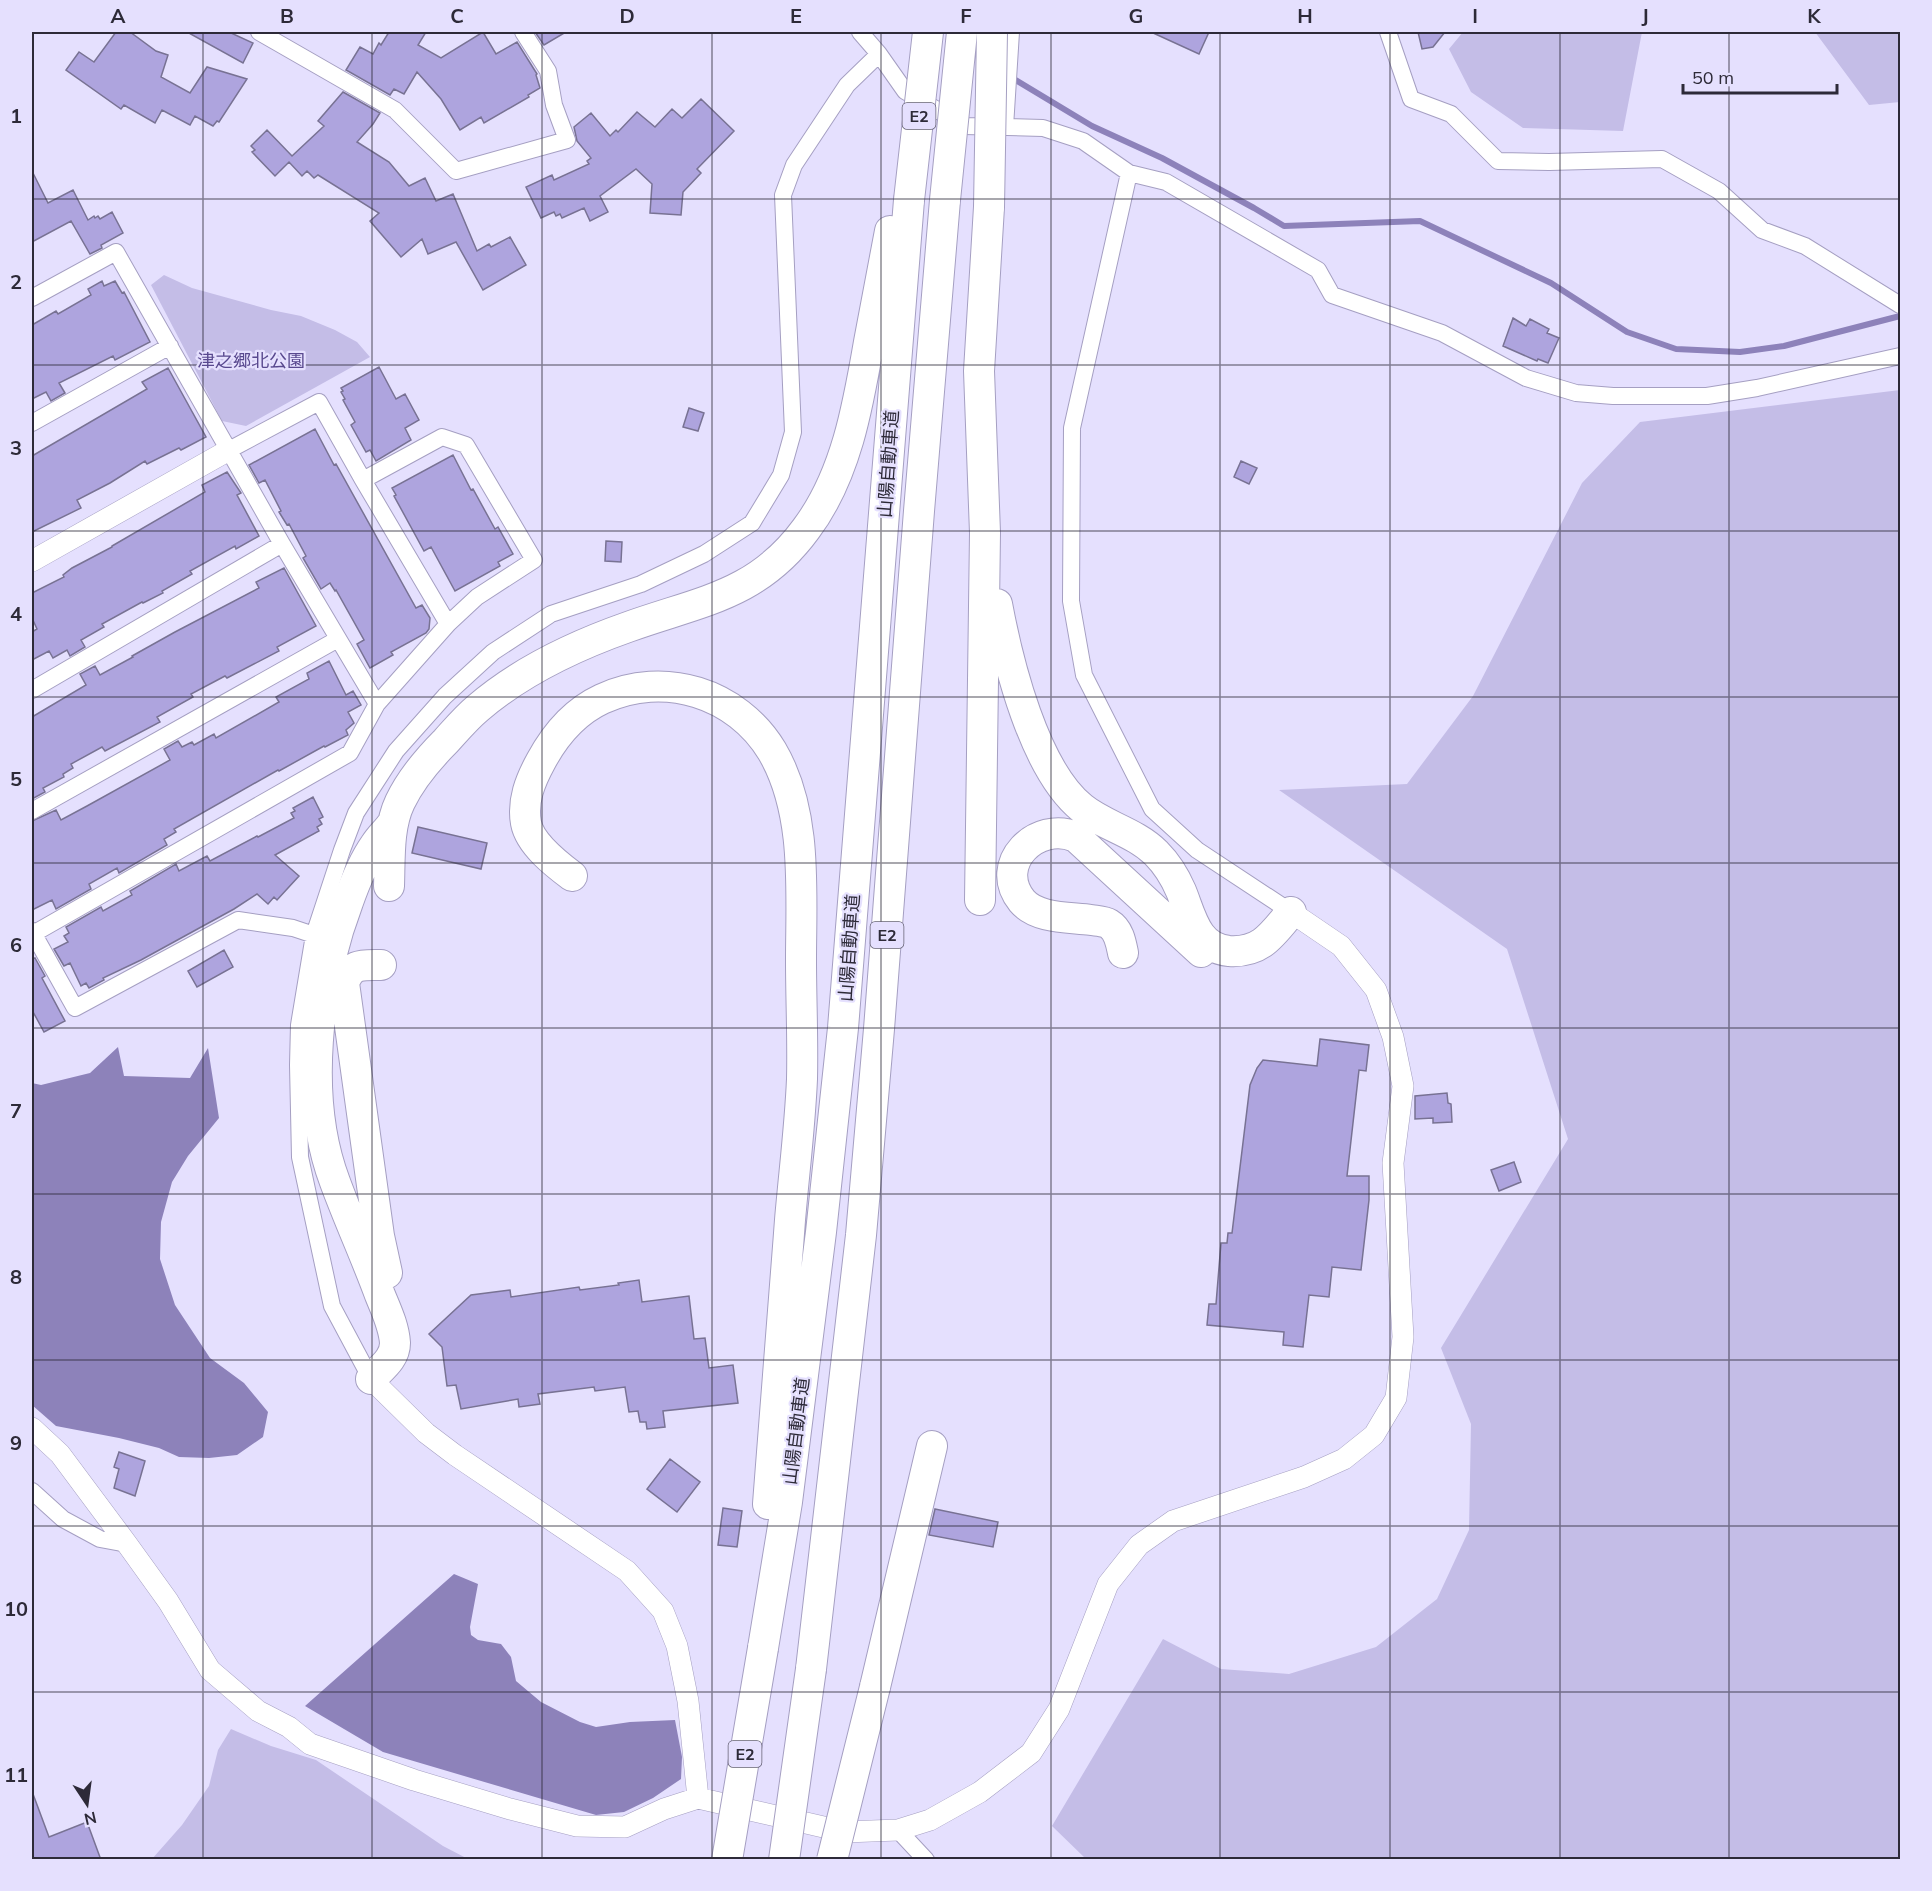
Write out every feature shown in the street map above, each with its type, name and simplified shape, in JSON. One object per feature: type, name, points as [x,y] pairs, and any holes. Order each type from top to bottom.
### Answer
[{"type":"highway","name":"山陽自動車道","points":[[727,1860],[787,1502],[821,1232],[843,1028],[903,199],[923,82],[928,32]]},
{"type":"highway","name":"山陽自動車道","points":[[784,1860],[811,1669],[861,1236],[945,200],[962,32]]},
{"type":"highway","points":[[980,900],[985,533],[980,371],[989,207],[992,32]]},
{"type":"highway","points":[[389,886],[391,837],[400,802],[430,757],[477,709],[505,687],[545,662],[628,627],[716,599],[743,586],[768,570],[806,530],[821,506],[841,463],[861,389],[903,199]]},
{"type":"highway","points":[[985,533],[1004,644],[1016,685],[1048,764],[1057,781],[1069,796],[1095,818],[1129,835],[1156,853],[1174,876],[1197,932],[1213,946],[1235,951],[1257,947],[1273,934],[1291,912]]},
{"type":"highway","points":[[572,876],[553,862],[537,844],[526,826],[525,802],[531,778],[561,730],[594,704],[626,691],[650,686],[676,687],[705,694],[731,708],[754,727],[772,752],[785,780],[794,811],[799,846],[802,1078],[762,1570],[763,1648]]},
{"type":"highway","points":[[371,1379],[393,1355],[394,1334],[334,1179],[327,1153],[318,1096],[318,1050],[323,992],[330,954],[339,925],[361,870],[375,846],[393,823]]},
{"type":"highway","points":[[1123,952],[1121,941],[1110,924],[1045,914],[1025,904],[1015,889],[1013,869],[1016,857],[1030,842],[1041,836],[1059,832],[1076,837],[1195,947],[1205,955],[1216,959],[1239,961],[1267,948],[1291,912]]},
{"type":"highway","points":[[371,1379],[401,1353],[405,1334],[391,1289],[381,1245],[345,983],[352,969],[365,965],[381,965]]},
{"type":"highway","points":[[832,1860],[932,1446]]},
{"type":"street","points":[[259,32],[395,110],[456,171],[567,140],[554,105],[548,71],[523,32]]},
{"type":"street","points":[[860,32],[905,91],[964,126],[1043,128],[1083,141],[1129,172],[1166,182],[1318,270],[1332,295],[1442,333],[1526,378],[1576,393],[1613,396],[1707,396],[1757,388],[1900,356]]},
{"type":"street","points":[[1005,127],[1011,32]]},
{"type":"street","points":[[1388,32],[1411,99],[1450,114],[1498,161],[1662,159],[1719,191],[1762,230],[1805,246],[1900,305]]},
{"type":"street","points":[[698,1798],[688,1701],[677,1646],[663,1611],[627,1571],[426,1433],[371,1379],[332,1306],[300,1157],[299,1025],[314,935],[356,813],[396,751],[445,696],[494,652],[551,614],[641,584],[704,554],[752,523],[781,475],[793,432],[783,195],[794,165],[847,85],[879,54]]},
{"type":"street","points":[[32,1428],[60,1454],[127,1544],[168,1601],[210,1671],[258,1711],[289,1727],[310,1744],[414,1780],[510,1809],[577,1826],[625,1827],[663,1809],[698,1798],[845,1832],[898,1830],[930,1821],[980,1792],[1031,1753],[1059,1709],[1108,1584],[1139,1545],[1173,1521],[1304,1477],[1344,1460],[1374,1435],[1396,1398],[1403,1337],[1393,1163],[1402,1086],[1393,1037],[1376,990],[1341,946],[1197,850],[1152,809],[1084,675],[1071,601],[1072,428],[1129,172]]},
{"type":"street","points":[[32,298],[116,252],[282,544],[377,704]]},
{"type":"street","points":[[32,423],[170,346]]},
{"type":"street","points":[[32,561],[319,402],[448,624]]},
{"type":"street","points":[[314,935],[292,928],[238,920],[75,1008],[32,932],[350,753],[377,704],[448,624],[477,597],[534,560],[466,446],[442,437],[363,480]]},
{"type":"street","points":[[32,690],[282,544]]},
{"type":"street","points":[[32,812],[338,639]]},
{"type":"street","points":[[32,1491],[63,1519],[100,1539],[127,1544]]},
{"type":"street","points":[[898,1830],[926,1860]]},
{"type":"green space","points":[[1463,32],[1642,32],[1623,131],[1523,128],[1471,92],[1449,49]]},
{"type":"green space","points":[[1815,32],[1900,32],[1900,102],[1869,105]]},
{"type":"green space","name":"津之郷北公園","points":[[164,275],[192,288],[301,316],[357,342],[370,357],[246,426],[222,421],[151,285]]},
{"type":"green space","points":[[1900,390],[1900,1859],[1086,1859],[1052,1826],[1163,1639],[1221,1669],[1289,1674],[1376,1647],[1437,1599],[1469,1530],[1471,1424],[1441,1348],[1568,1139],[1507,949],[1279,790],[1407,784],[1473,696],[1582,483],[1640,422]]},
{"type":"green space","points":[[231,1729],[271,1746],[316,1760],[443,1846],[468,1859],[152,1859],[182,1825],[209,1786],[218,1750]]},
{"type":"shaded area","points":[[118,1047],[124,1076],[190,1078],[208,1048],[219,1118],[188,1156],[172,1182],[161,1222],[160,1259],[175,1305],[210,1358],[244,1383],[268,1412],[263,1437],[237,1455],[209,1458],[179,1457],[159,1448],[56,1426],[32,1405],[32,1083],[41,1085],[90,1073]]},
{"type":"shaded area","points":[[454,1574],[478,1584],[470,1627],[471,1635],[478,1640],[501,1644],[511,1657],[516,1681],[541,1702],[580,1722],[596,1727],[630,1722],[675,1720],[682,1757],[681,1779],[653,1798],[624,1812],[596,1815],[383,1752],[305,1706]]},
{"type":"building","points":[[116,32],[130,32],[156,51],[168,55],[161,77],[190,93],[207,67],[247,79],[219,122],[217,121],[213,126],[195,116],[190,125],[162,110],[155,123],[124,105],[121,109],[66,70],[79,52],[94,62]]},
{"type":"building","points":[[187,32],[229,32],[253,43],[243,63]]},
{"type":"building","points":[[389,32],[426,32],[418,45],[441,58],[483,32],[496,54],[517,42],[537,74],[540,88],[528,95],[529,97],[484,123],[481,117],[460,130],[441,99],[417,72],[404,94],[394,89],[390,95],[346,70],[360,47],[373,54]]},
{"type":"building","points":[[535,32],[566,32],[544,45]]},
{"type":"building","points":[[1151,32],[1209,32],[1199,54]]},
{"type":"building","points":[[1418,32],[1445,32],[1433,47],[1422,49]]},
{"type":"building","points":[[343,92],[380,113],[357,142],[389,162],[409,186],[425,178],[436,201],[453,194],[477,251],[510,237],[526,265],[483,290],[456,242],[428,254],[422,239],[401,257],[370,221],[379,213],[318,175],[314,178],[307,171],[302,176],[289,162],[275,176],[252,152],[255,150],[251,146],[267,130],[292,156],[324,126],[318,121]]},
{"type":"building","points":[[701,99],[734,131],[697,169],[701,173],[683,192],[681,215],[650,213],[652,184],[636,169],[600,196],[608,212],[590,221],[584,208],[562,218],[560,214],[556,216],[554,212],[541,218],[526,187],[552,175],[554,180],[589,164],[587,161],[591,158],[577,141],[574,127],[591,113],[610,136],[616,130],[618,132],[637,112],[655,127],[672,109],[682,118]]},
{"type":"building","points":[[32,171],[48,203],[73,190],[88,220],[94,216],[100,219],[112,212],[123,233],[90,254],[71,221],[32,242]]},
{"type":"building","points":[[102,281],[104,286],[115,281],[122,293],[124,292],[150,342],[115,360],[113,356],[59,383],[65,393],[51,401],[46,392],[32,399],[32,325],[56,311],[58,314],[91,295],[88,289]]},
{"type":"building","points":[[1513,318],[1526,326],[1530,319],[1549,329],[1547,333],[1559,338],[1548,363],[1538,359],[1537,361],[1503,346]]},
{"type":"building","points":[[379,367],[396,399],[405,394],[419,420],[405,428],[411,440],[376,461],[370,450],[366,452],[351,425],[355,422],[343,400],[345,399],[341,388]]},
{"type":"building","points":[[168,368],[206,437],[147,464],[145,461],[77,500],[81,508],[32,532],[32,456],[147,389],[142,382]]},
{"type":"building","points":[[689,408],[704,413],[698,431],[683,427]]},
{"type":"building","points":[[315,429],[416,608],[422,605],[430,618],[429,629],[426,633],[391,652],[393,655],[370,668],[357,644],[364,640],[336,590],[330,583],[321,589],[303,558],[306,556],[289,524],[287,525],[279,512],[281,511],[265,480],[259,483],[249,465]]},
{"type":"building","points":[[453,455],[471,490],[473,489],[495,529],[498,527],[513,554],[498,562],[500,566],[455,591],[431,547],[424,551],[394,496],[396,495],[392,488]]},
{"type":"building","points":[[1241,461],[1257,468],[1249,484],[1234,477]]},
{"type":"building","points":[[227,472],[241,493],[237,495],[259,536],[236,549],[235,546],[190,571],[192,574],[162,591],[163,593],[102,624],[104,627],[81,640],[85,647],[70,656],[67,650],[53,658],[49,651],[32,660],[32,632],[37,629],[32,618],[32,593],[64,577],[63,575],[72,568],[205,492],[202,485]]},
{"type":"building","points":[[606,541],[622,542],[621,562],[605,561]]},
{"type":"building","points":[[284,568],[316,626],[277,647],[279,651],[191,694],[193,697],[157,717],[160,722],[105,751],[102,747],[71,764],[73,768],[63,774],[64,777],[43,788],[45,792],[32,799],[32,717],[86,685],[80,674],[95,666],[100,675],[259,588],[256,582]]},
{"type":"building","points":[[329,661],[346,695],[353,691],[361,705],[348,712],[354,723],[346,730],[348,735],[278,770],[174,829],[176,832],[164,839],[167,845],[119,873],[117,868],[89,884],[91,889],[56,909],[52,900],[32,910],[32,821],[56,810],[61,820],[87,806],[170,760],[164,749],[178,741],[182,747],[192,742],[194,745],[214,734],[216,738],[279,702],[276,697],[309,679],[307,673]]},
{"type":"building","points":[[313,797],[323,817],[319,819],[322,824],[317,827],[319,831],[275,855],[299,876],[277,900],[274,897],[268,904],[257,894],[141,960],[103,978],[104,980],[89,988],[86,983],[81,986],[70,963],[64,966],[54,949],[68,942],[64,936],[69,933],[66,927],[101,907],[103,911],[132,895],[130,891],[176,864],[179,871],[207,856],[210,861],[258,837],[294,818],[291,813],[295,811],[293,808]]},
{"type":"building","points":[[418,827],[487,843],[481,869],[412,853]]},
{"type":"building","points":[[224,950],[233,967],[197,987],[188,971]]},
{"type":"building","points":[[35,958],[45,976],[42,978],[65,1021],[44,1032],[32,1010],[32,959]]},
{"type":"building","points":[[1320,1039],[1369,1045],[1366,1071],[1359,1070],[1347,1176],[1369,1176],[1369,1200],[1361,1270],[1332,1267],[1329,1297],[1309,1295],[1303,1347],[1283,1345],[1284,1332],[1207,1325],[1209,1304],[1216,1304],[1221,1243],[1227,1243],[1228,1233],[1232,1233],[1250,1085],[1263,1060],[1317,1066]]},
{"type":"building","points":[[1447,1093],[1448,1103],[1451,1104],[1452,1122],[1433,1123],[1433,1118],[1415,1119],[1415,1096]]},
{"type":"building","points":[[1514,1162],[1521,1182],[1499,1191],[1491,1170]]},
{"type":"building","points":[[639,1280],[642,1302],[689,1296],[694,1339],[705,1338],[709,1368],[733,1365],[738,1403],[663,1411],[665,1427],[647,1429],[646,1422],[640,1422],[638,1411],[629,1412],[625,1387],[595,1391],[594,1387],[538,1394],[540,1404],[519,1407],[518,1399],[461,1409],[456,1385],[447,1386],[442,1347],[429,1334],[471,1295],[510,1290],[511,1297],[579,1287],[580,1290],[619,1285],[618,1283]]},
{"type":"building","points":[[119,1452],[145,1461],[135,1496],[114,1488],[119,1469],[114,1467]]},
{"type":"building","points":[[670,1459],[700,1482],[677,1512],[647,1489]]},
{"type":"building","points":[[723,1508],[742,1511],[737,1547],[718,1545]]},
{"type":"building","points":[[935,1509],[998,1522],[993,1547],[929,1535]]},
{"type":"building","points":[[33,1794],[49,1837],[87,1822],[101,1860],[32,1860]]},
{"type":"waterway","points":[[1009,76],[1092,126],[1162,158],[1284,226],[1420,221],[1551,283],[1627,332],[1676,349],[1740,352],[1784,346],[1900,316]]}]
